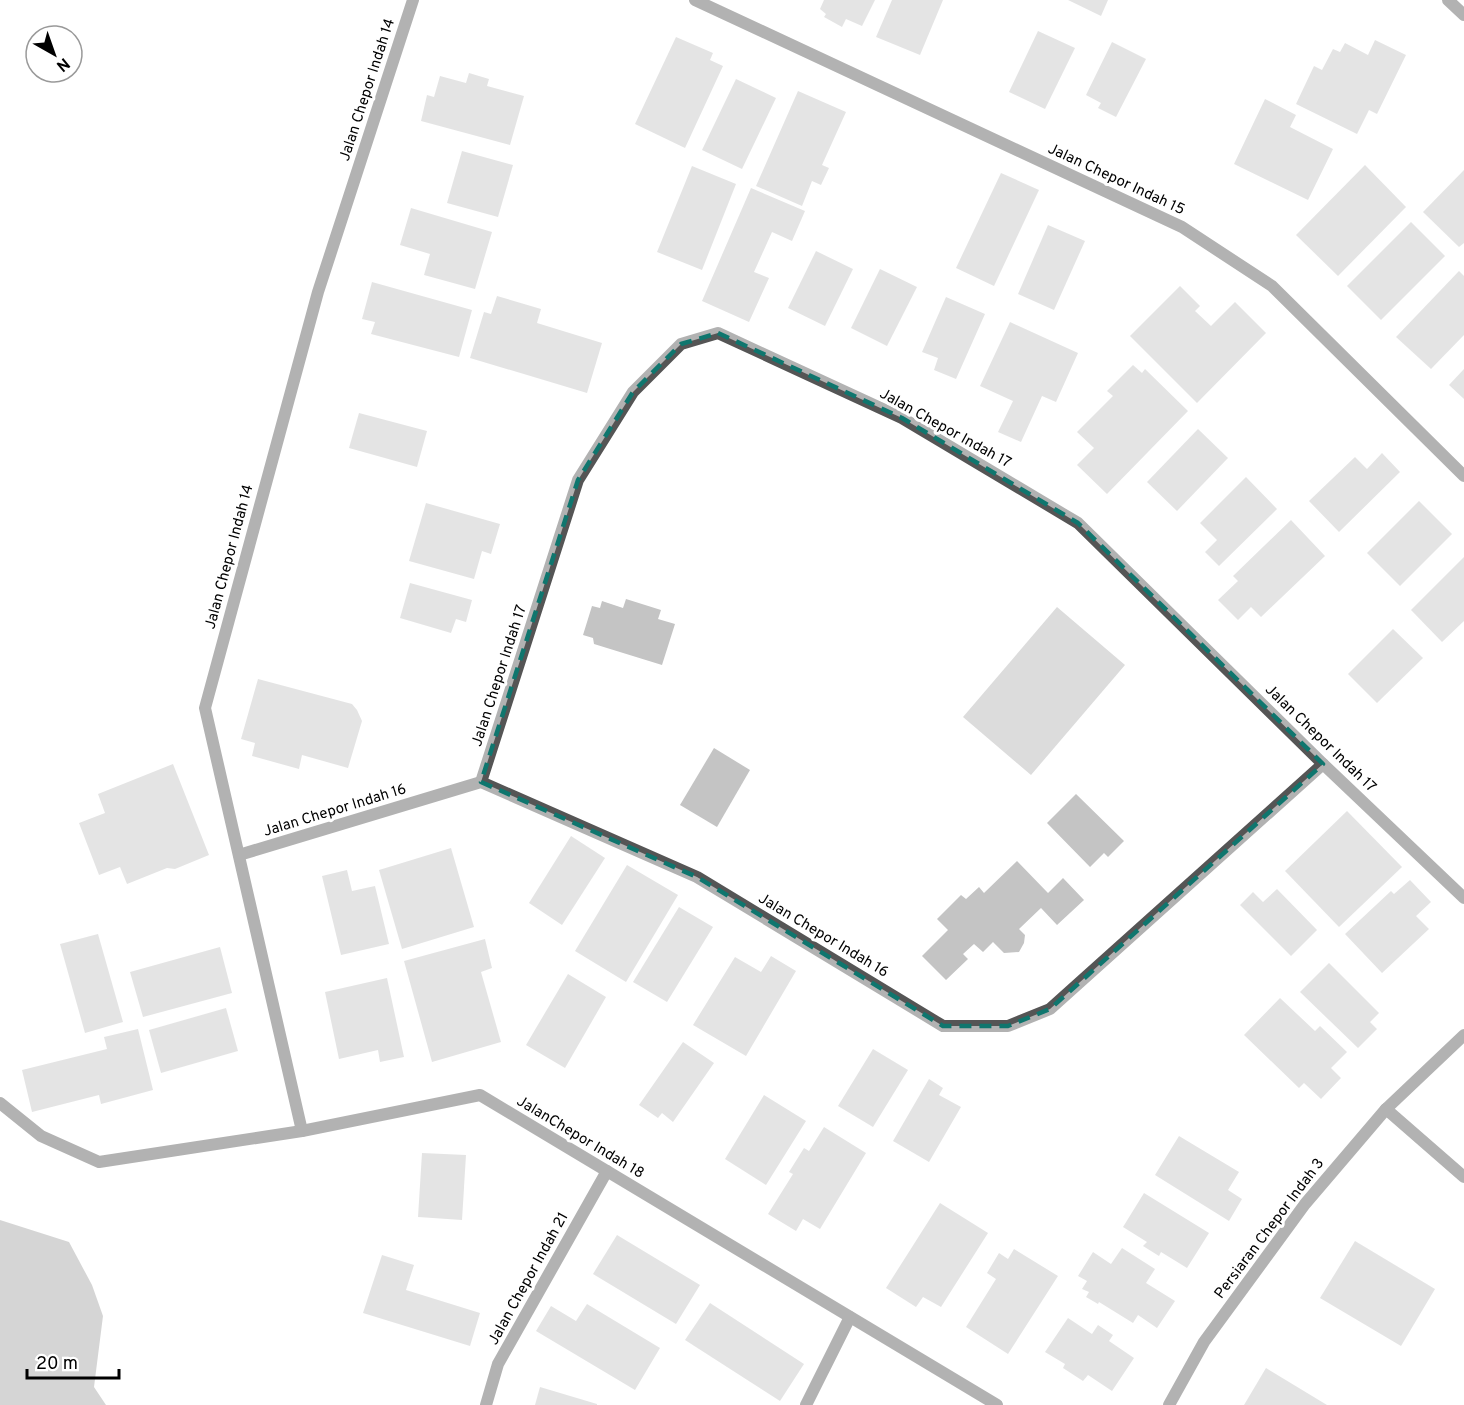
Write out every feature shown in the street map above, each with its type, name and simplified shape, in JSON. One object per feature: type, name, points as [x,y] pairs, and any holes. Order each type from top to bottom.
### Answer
[{"type":"street","name":"Jalan Chepor Indah 14","points":[[302,1131],[205,708],[318,292],[413,0]]},
{"type":"street","name":"Jalan Chepor Indah 15","points":[[695,0],[1182,227],[1272,286],[1464,476]]},
{"type":"street","points":[[1448,0],[1464,15]]},
{"type":"street","name":"Jalan Chepor Indah 17","points":[[481,782],[578,480],[633,392],[681,344],[718,333],[902,418],[1078,523],[1323,764],[1464,898]]},
{"type":"street","name":"Jalan Chepor Indah 16","points":[[238,855],[481,782],[697,878],[943,1026],[1008,1026],[1050,1009],[1323,764]]},
{"type":"street","name":"Persiaran Chepor Indah 3","points":[[1169,1405],[1204,1342],[1305,1204],[1386,1109],[1464,1035]]},
{"type":"street","name":"JalanChepor Indah 18","points":[[0,1102],[41,1136],[99,1162],[302,1131],[480,1095],[997,1405]]},
{"type":"street","points":[[1386,1109],[1464,1177]]},
{"type":"street","name":"Jalan Chepor Indah 21","points":[[486,1405],[498,1364],[607,1171]]},
{"type":"street","points":[[806,1405],[850,1317]]},
{"type":"highlighted area","points":[[718,333],[902,418],[1078,523],[1323,764],[1050,1009],[1008,1026],[943,1026],[697,877],[481,782],[578,480],[633,392],[681,344]]},
{"type":"shaded area","points":[[1057,607],[1125,665],[1031,775],[963,717]]},
{"type":"shaded area","points":[[0,1220],[69,1242],[92,1285],[103,1316],[94,1387],[106,1405],[0,1405]]},
{"type":"building","points":[[824,0],[875,0],[862,26],[846,19],[842,27],[824,17],[826,14],[820,9]]},
{"type":"building","points":[[892,0],[943,0],[920,55],[876,37]]},
{"type":"building","points":[[1068,0],[1108,0],[1101,16]]},
{"type":"building","points":[[1038,31],[1075,48],[1045,109],[1009,92]]},
{"type":"building","points":[[676,37],[713,53],[710,60],[723,66],[685,148],[635,124]]},
{"type":"building","points":[[1375,40],[1406,55],[1377,114],[1369,110],[1357,134],[1296,104],[1314,66],[1322,70],[1333,49],[1340,52],[1345,43],[1368,55]]},
{"type":"building","points":[[1112,42],[1146,59],[1116,117],[1098,108],[1101,103],[1086,95]]},
{"type":"building","points":[[469,73],[489,79],[487,86],[524,96],[510,145],[421,121],[427,95],[434,97],[440,76],[466,83]]},
{"type":"building","points":[[736,79],[776,98],[742,169],[702,150]]},
{"type":"building","points":[[798,91],[846,112],[822,165],[829,168],[821,185],[812,181],[802,206],[756,186]]},
{"type":"building","points":[[1265,99],[1296,115],[1290,127],[1333,149],[1308,200],[1234,164]]},
{"type":"building","points":[[462,151],[513,165],[498,217],[447,203]]},
{"type":"building","points":[[1365,165],[1406,207],[1338,276],[1296,235]]},
{"type":"building","points":[[692,166],[736,184],[702,270],[657,252]]},
{"type":"building","points":[[1464,170],[1464,243],[1459,247],[1423,212]]},
{"type":"building","points":[[1001,173],[1039,190],[994,286],[956,268]]},
{"type":"building","points":[[751,188],[805,211],[792,241],[772,232],[754,272],[769,278],[749,322],[702,301]]},
{"type":"building","points":[[411,208],[492,232],[475,289],[424,275],[430,254],[400,245]]},
{"type":"building","points":[[1411,222],[1445,256],[1381,320],[1347,286]]},
{"type":"building","points":[[1048,225],[1085,241],[1054,310],[1018,294]]},
{"type":"building","points":[[816,251],[853,269],[825,326],[788,308]]},
{"type":"building","points":[[880,269],[917,287],[887,346],[851,328]]},
{"type":"building","points":[[1459,271],[1464,276],[1464,335],[1431,369],[1396,337]]},
{"type":"building","points":[[372,282],[472,310],[459,357],[371,334],[375,322],[362,319]]},
{"type":"building","points":[[1180,286],[1200,306],[1195,311],[1211,326],[1235,302],[1266,333],[1197,403],[1130,336]]},
{"type":"building","points":[[497,296],[541,309],[537,323],[602,343],[587,393],[470,358],[484,312],[491,314]]},
{"type":"building","points":[[946,297],[985,314],[956,379],[934,370],[938,358],[922,352]]},
{"type":"building","points":[[1010,322],[1078,353],[1056,402],[1042,396],[1021,442],[998,432],[1013,401],[980,386]]},
{"type":"building","points":[[1133,365],[1142,373],[1145,369],[1188,411],[1107,494],[1077,465],[1094,448],[1077,432],[1113,396],[1107,391]]},
{"type":"building","points":[[1464,369],[1464,399],[1449,385]]},
{"type":"building","points":[[359,413],[427,431],[417,467],[349,448]]},
{"type":"building","points":[[1198,429],[1228,458],[1177,511],[1147,482]]},
{"type":"building","points":[[1382,453],[1400,472],[1339,532],[1309,501],[1355,457],[1367,469]]},
{"type":"building","points":[[1246,477],[1277,509],[1219,566],[1205,552],[1217,540],[1200,523]]},
{"type":"building","points":[[1419,501],[1452,534],[1400,586],[1367,553]]},
{"type":"building","points":[[426,503],[500,524],[491,554],[482,551],[474,579],[409,561]]},
{"type":"building","points":[[1291,520],[1325,556],[1261,617],[1251,607],[1238,620],[1218,600],[1238,581],[1233,576]]},
{"type":"building","points":[[1464,557],[1464,621],[1442,642],[1411,610]]},
{"type":"building","points":[[410,583],[472,600],[466,622],[456,619],[451,633],[400,618]]},
{"type":"building","points":[[626,599],[661,610],[658,619],[675,624],[662,665],[594,644],[593,638],[583,635],[592,606],[600,608],[602,601],[623,608]]},
{"type":"building","points":[[1393,629],[1423,658],[1377,703],[1348,674]]},
{"type":"building","points":[[258,679],[352,704],[362,721],[348,768],[302,755],[299,769],[252,756],[255,743],[241,739]]},
{"type":"building","points":[[714,748],[750,770],[717,827],[680,805]]},
{"type":"building","points":[[173,764],[209,855],[175,869],[167,868],[127,884],[120,867],[99,875],[79,823],[105,813],[98,794]]},
{"type":"building","points":[[1076,794],[1124,841],[1108,857],[1104,853],[1090,867],[1047,823]]},
{"type":"building","points":[[1347,811],[1402,867],[1339,927],[1285,871]]},
{"type":"building","points":[[571,836],[605,858],[562,925],[529,903]]},
{"type":"building","points":[[451,848],[474,927],[402,949],[379,870]]},
{"type":"building","points":[[1017,861],[1048,893],[1063,878],[1084,900],[1057,925],[1041,908],[1019,929],[1025,935],[1019,952],[1004,953],[993,942],[983,952],[974,944],[963,954],[968,959],[946,980],[922,956],[948,930],[937,919],[961,895],[966,899],[979,887],[984,893]]},
{"type":"building","points":[[627,865],[678,895],[626,982],[575,951]]},
{"type":"building","points":[[347,870],[352,891],[375,886],[389,944],[341,955],[322,876]]},
{"type":"building","points":[[1410,880],[1431,902],[1416,916],[1429,929],[1382,973],[1345,934],[1391,891],[1394,894]]},
{"type":"building","points":[[1277,889],[1317,930],[1291,956],[1240,905],[1253,892],[1263,902]]},
{"type":"building","points":[[679,907],[713,927],[667,1002],[633,982]]},
{"type":"building","points":[[98,934],[123,1022],[85,1033],[60,944]]},
{"type":"building","points":[[485,939],[492,968],[481,972],[501,1042],[432,1062],[404,961]]},
{"type":"building","points":[[220,947],[232,993],[143,1017],[130,972]]},
{"type":"building","points":[[771,956],[796,971],[746,1056],[693,1025],[735,957],[761,972]]},
{"type":"building","points":[[1329,963],[1379,1013],[1370,1022],[1377,1029],[1358,1048],[1300,992]]},
{"type":"building","points":[[568,974],[606,997],[565,1068],[526,1045]]},
{"type":"building","points":[[387,978],[404,1057],[380,1062],[378,1050],[339,1059],[325,992]]},
{"type":"building","points":[[1280,998],[1315,1031],[1320,1026],[1347,1052],[1331,1068],[1341,1078],[1321,1099],[1304,1083],[1299,1088],[1244,1035]]},
{"type":"building","points":[[226,1008],[238,1051],[161,1073],[149,1030]]},
{"type":"building","points":[[138,1029],[153,1090],[101,1104],[99,1095],[32,1112],[22,1070],[107,1049],[104,1037]]},
{"type":"building","points":[[683,1042],[714,1063],[673,1122],[662,1113],[658,1118],[639,1105]]},
{"type":"building","points":[[873,1049],[908,1070],[873,1127],[838,1106]]},
{"type":"building","points":[[929,1079],[943,1088],[939,1095],[961,1107],[929,1162],[893,1141]]},
{"type":"building","points":[[764,1095],[806,1121],[766,1185],[725,1159]]},
{"type":"building","points":[[824,1127],[866,1153],[820,1229],[803,1219],[796,1231],[768,1214],[793,1174],[789,1172],[804,1148],[809,1151]]},
{"type":"building","points":[[1179,1136],[1239,1172],[1228,1190],[1242,1199],[1229,1221],[1155,1175]]},
{"type":"building","points":[[422,1153],[466,1155],[462,1220],[418,1217]]},
{"type":"building","points":[[1144,1193],[1209,1233],[1187,1268],[1161,1252],[1159,1256],[1143,1246],[1147,1242],[1123,1227]]},
{"type":"building","points":[[940,1203],[988,1233],[941,1307],[923,1297],[916,1307],[886,1288]]},
{"type":"building","points":[[617,1235],[700,1285],[676,1324],[593,1274]]},
{"type":"building","points":[[1355,1241],[1435,1289],[1401,1346],[1320,1298]]},
{"type":"building","points":[[1122,1248],[1155,1269],[1146,1283],[1175,1301],[1157,1328],[1138,1315],[1133,1323],[1099,1302],[1098,1304],[1086,1297],[1089,1292],[1082,1289],[1087,1281],[1078,1276],[1093,1252],[1111,1264]]},
{"type":"building","points":[[1014,1249],[1058,1276],[1008,1354],[966,1327],[996,1279],[987,1273],[999,1253],[1008,1259]]},
{"type":"building","points":[[382,1255],[414,1265],[406,1290],[480,1313],[470,1346],[363,1313]]},
{"type":"building","points":[[710,1303],[804,1364],[780,1401],[685,1340]]},
{"type":"building","points":[[587,1304],[660,1348],[635,1390],[536,1331],[551,1306],[576,1321]]},
{"type":"building","points":[[1068,1318],[1092,1334],[1098,1325],[1113,1335],[1109,1341],[1134,1358],[1112,1391],[1088,1375],[1083,1381],[1063,1368],[1065,1364],[1045,1352]]},
{"type":"building","points":[[1266,1368],[1327,1405],[1244,1405]]},
{"type":"building","points":[[540,1387],[597,1404],[597,1405],[535,1405]]}]
